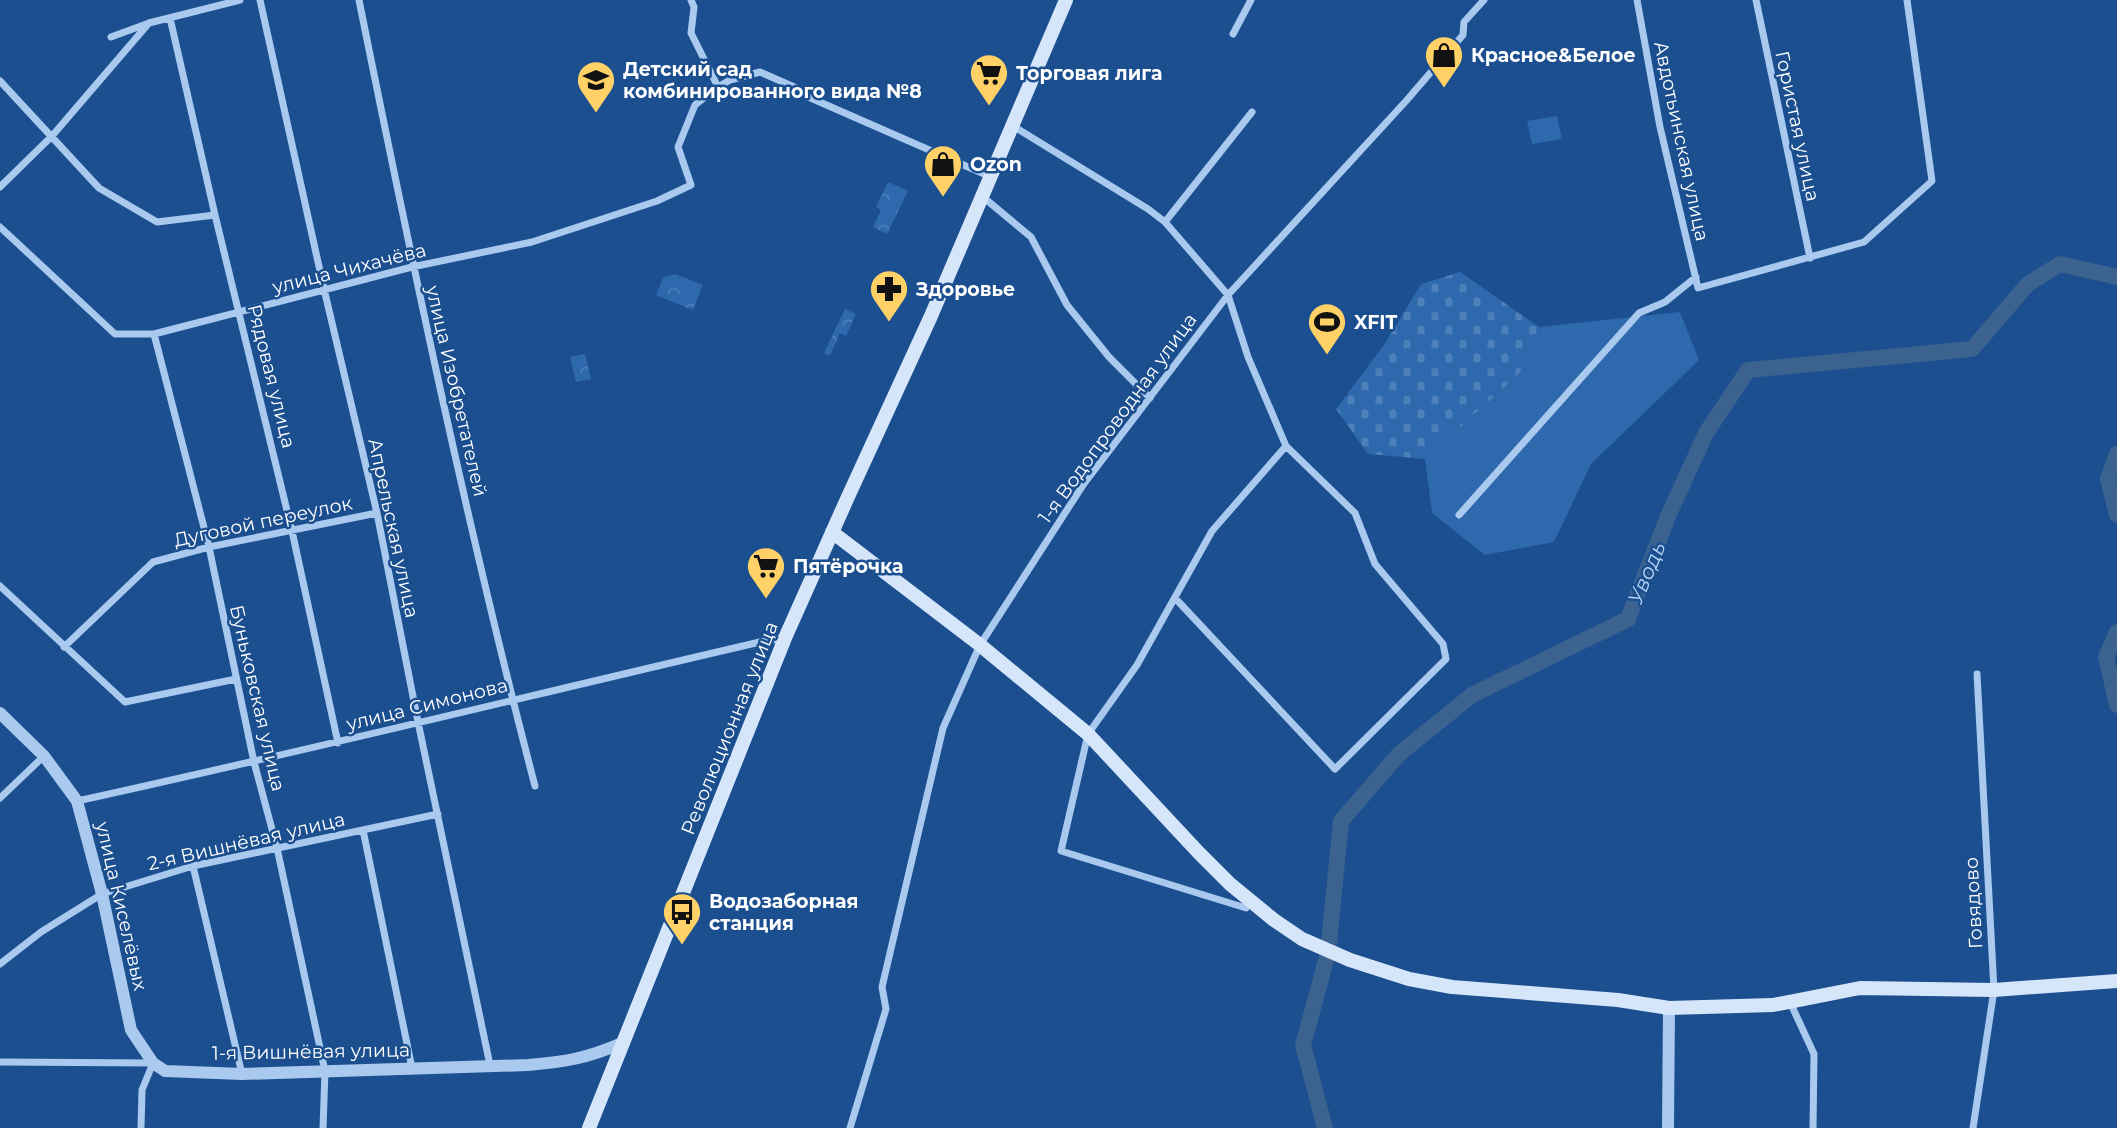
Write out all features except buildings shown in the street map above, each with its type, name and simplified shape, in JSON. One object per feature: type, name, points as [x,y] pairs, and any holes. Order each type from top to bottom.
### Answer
[{"type":"main road","name":"Революционная улица","points":[[589,1128],[785,638],[931,316],[1066,0]]},
{"type":"main road","points":[[832,532],[980,645],[1088,734],[1230,884],[1302,939],[1350,961],[1409,979],[1452,987],[1618,1000],[1669,1008],[1773,1005],[1860,989],[1994,990],[2117,981]]},
{"type":"street","points":[[111,37],[149,23],[240,0]]},
{"type":"street","name":"Апрельская улица","points":[[260,0],[377,513],[490,1065]]},
{"type":"street","name":"улица Изобретателей","points":[[359,0],[412,267],[512,699],[535,786]]},
{"type":"street","points":[[691,0],[694,7],[691,33],[718,87],[730,80],[760,72],[801,90],[806,96],[991,178]]},
{"type":"street","points":[[1233,34],[1251,0]]},
{"type":"street","name":"1-я Водопроводная улица","points":[[850,1128],[886,1009],[882,987],[943,728],[980,645],[1083,485],[1228,295],[1406,101],[1463,35],[1464,22],[1484,0]]},
{"type":"street","name":"Авдотьинская улица","points":[[1637,0],[1660,127],[1698,288],[1810,258]]},
{"type":"street","name":"Гористая улица","points":[[1756,0],[1810,258]]},
{"type":"street","points":[[1810,258],[1864,242],[1932,181],[1907,0]]},
{"type":"street","name":"Рядовая улица","points":[[170,18],[292,531],[338,743]]},
{"type":"street","points":[[0,187],[52,136],[149,23]]},
{"type":"street","points":[[0,81],[99,188],[157,222],[215,215]]},
{"type":"street","name":"улица Чихачёва","points":[[0,228],[114,334],[155,334],[412,267],[551,236],[657,201],[691,185],[678,147],[695,105],[718,87]]},
{"type":"street","points":[[1165,222],[1252,112]]},
{"type":"street","points":[[1013,126],[1165,222],[1228,295],[1248,357],[1286,446],[1355,513],[1375,564],[1443,644],[1446,659],[1335,769],[1175,598]]},
{"type":"street","points":[[983,197],[1031,237],[1067,305],[1109,357],[1150,398]]},
{"type":"street","points":[[1459,515],[1639,313],[1665,302],[1696,277]]},
{"type":"street","name":"Буньковская улица","points":[[155,334],[209,547],[254,762],[277,848],[325,1071],[323,1128]]},
{"type":"street","points":[[1246,908],[1061,851],[1088,734],[1137,664],[1212,531],[1286,446]]},
{"type":"street","name":"Дуговой переулок","points":[[64,647],[153,562],[209,547],[377,513]]},
{"type":"street","points":[[0,586],[125,702],[236,679]]},
{"type":"street","name":"улица Симонова","points":[[77,801],[785,638]]},
{"type":"street","name":"Говядово","points":[[1973,1128],[1994,990],[1977,674]]},
{"type":"street","name":"улица Киселёвых","points":[[0,713],[44,756],[77,801],[102,894],[131,1030],[153,1063]]},
{"type":"street","points":[[0,798],[44,756]]},
{"type":"street","name":"2-я Вишнёвая улица","points":[[0,964],[41,932],[102,894],[193,866],[438,814]]},
{"type":"street","points":[[363,830],[412,1068]]},
{"type":"street","points":[[193,866],[242,1074]]},
{"type":"street","points":[[1790,1002],[1814,1054],[1813,1128]]},
{"type":"street","points":[[1668,1128],[1669,1008]]},
{"type":"street","name":"1-я Вишнёвая улица","points":[[0,1062],[153,1063],[165,1071],[242,1074],[528,1065],[571,1061],[622,1043]]},
{"type":"street","points":[[141,1128],[142,1090],[153,1063]]},
{"type":"green space","points":[[1557,116],[1562,139],[1532,144],[1527,121]]},
{"type":"green space","points":[[888,182],[908,191],[887,234],[873,227],[881,210],[876,207]]},
{"type":"green space","points":[[1460,272],[1539,327],[1519,374],[1425,459],[1368,454],[1336,409],[1384,345],[1421,284]]},
{"type":"green space","points":[[675,274],[703,285],[693,310],[656,295],[663,278]]},
{"type":"green space","points":[[845,309],[856,314],[846,336],[840,333],[830,356],[824,353]]},
{"type":"green space","points":[[1680,312],[1699,360],[1591,464],[1554,542],[1485,555],[1432,513],[1425,459],[1519,374],[1539,327]]},
{"type":"green space","points":[[585,354],[591,379],[576,382],[570,357]]},
{"type":"waterway","name":"Уводь","points":[[1325,1128],[1303,1045],[1328,953],[1341,821],[1399,754],[1472,695],[1628,619],[1669,514],[1706,433],[1748,370],[1972,349],[2028,284],[2060,264],[2117,277]]},
{"type":"waterway","points":[[2117,454],[2108,479],[2117,515]]},
{"type":"waterway","points":[[2117,632],[2106,657],[2117,705]]},
{"type":"place","name":"Красное&Белое","points":[[1444,89]]},
{"type":"place","name":"Торговая лига","points":[[989,107]]},
{"type":"place","name":"Детский сад комбинированного вида №8","points":[[596,114]]},
{"type":"place","name":"Ozon","points":[[943,198]]},
{"type":"place","name":"Здоровье","points":[[889,323]]},
{"type":"place","name":"XFIT","points":[[1327,356]]},
{"type":"place","name":"Пятёрочка","points":[[766,600]]},
{"type":"place","name":"Водозаборная станция","points":[[682,946]]}]
